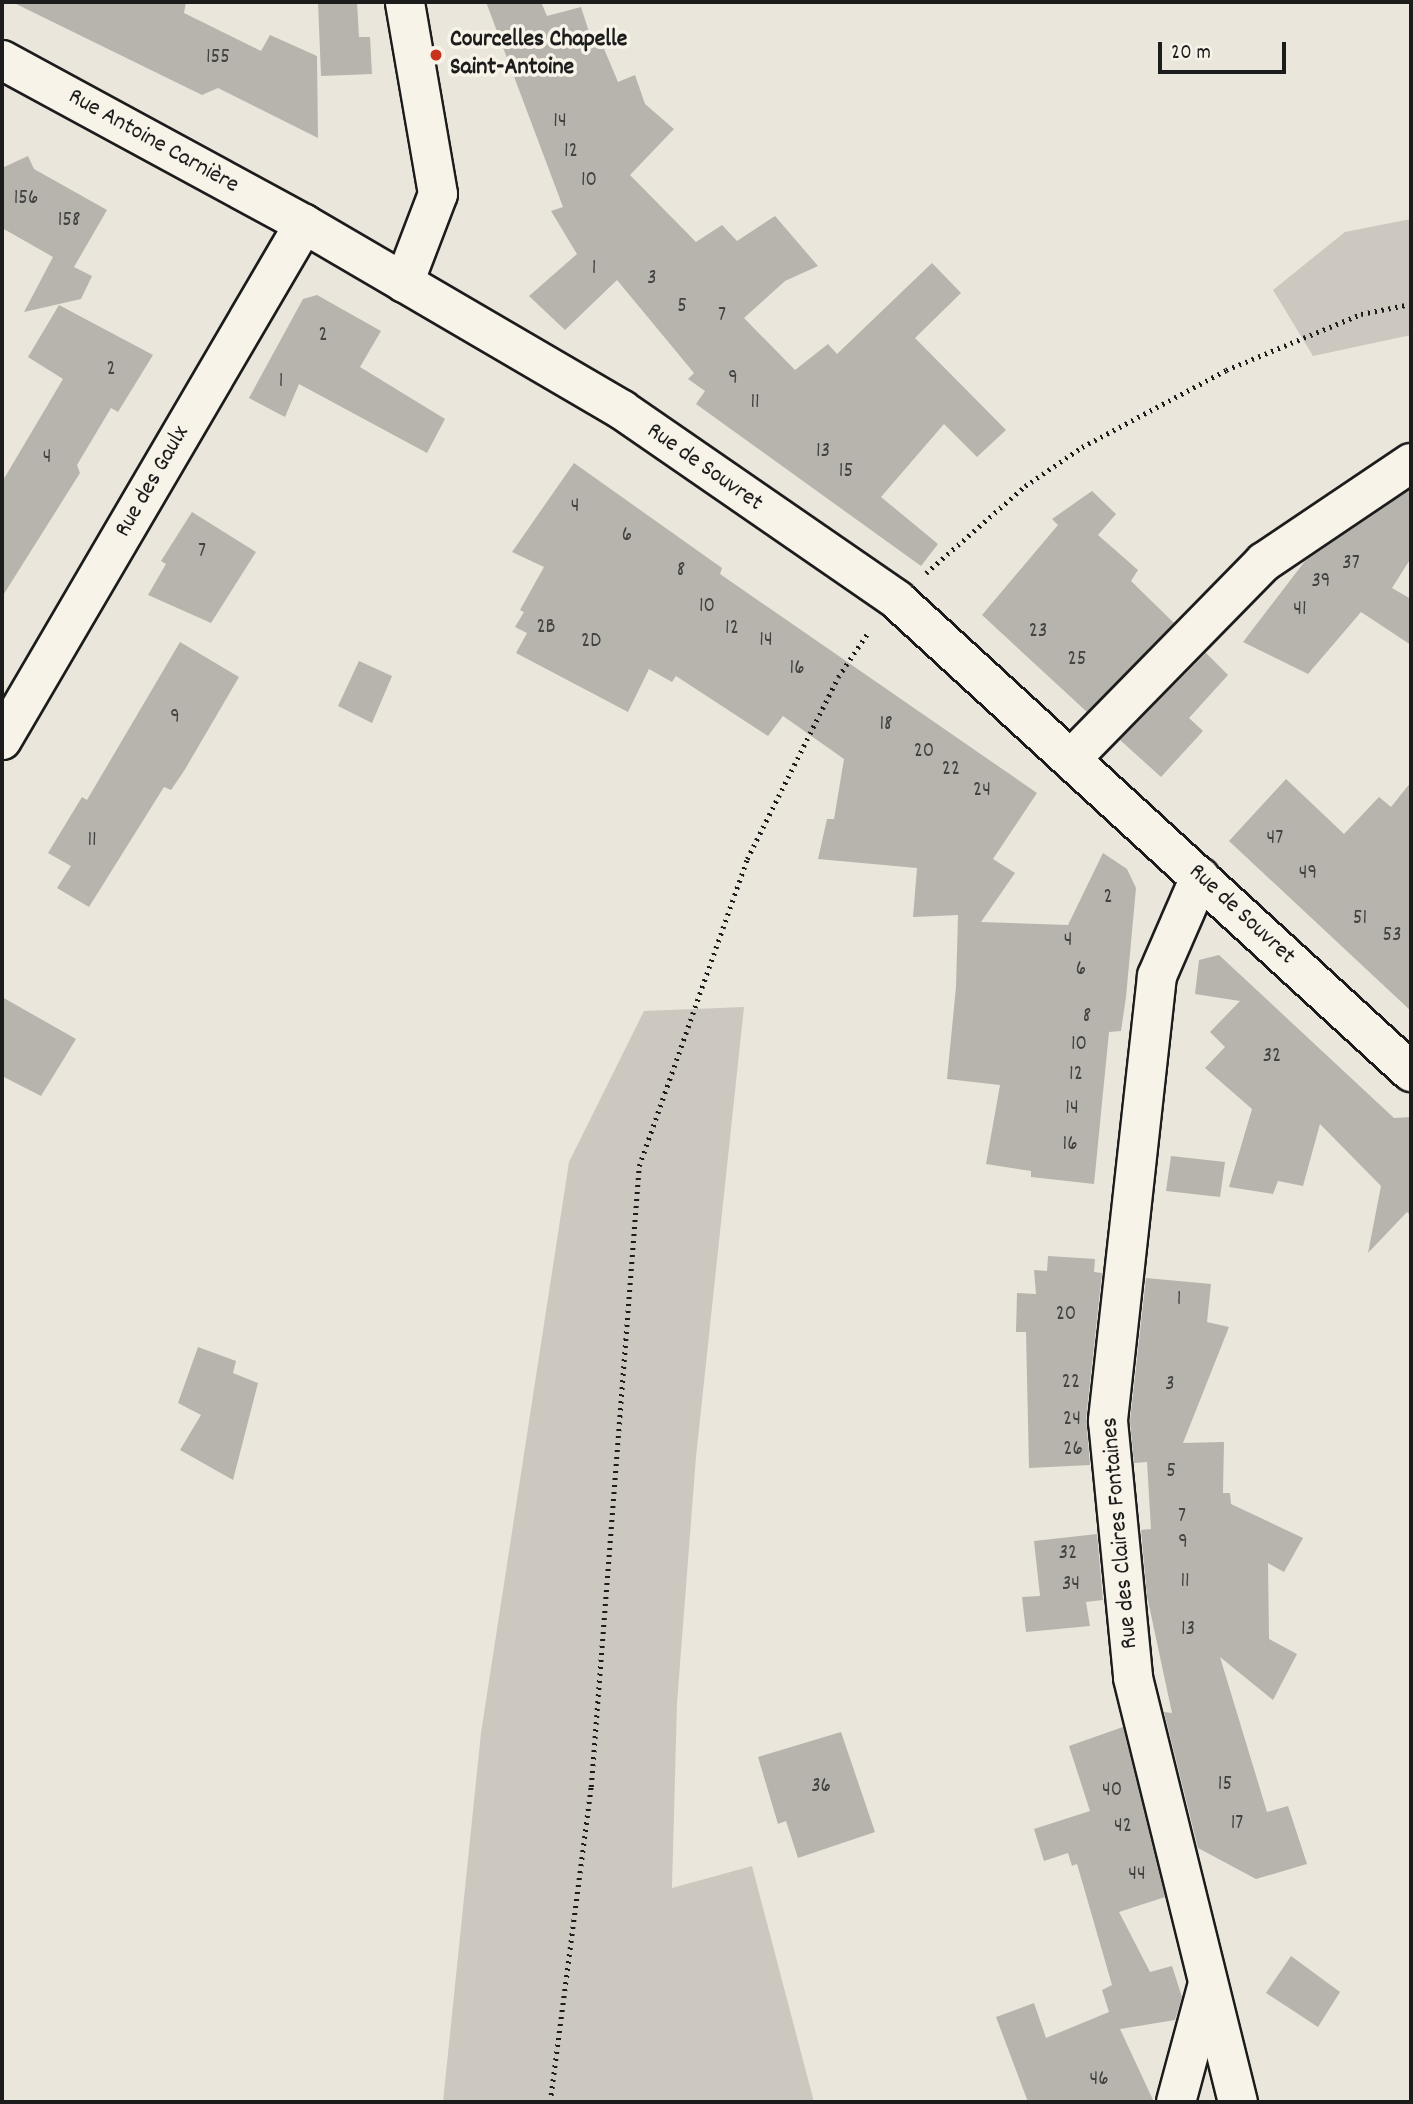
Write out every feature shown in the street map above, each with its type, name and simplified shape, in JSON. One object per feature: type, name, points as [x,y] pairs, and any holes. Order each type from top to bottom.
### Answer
[{"type":"street","points":[[404,283],[438,194],[405,2]]},
{"type":"street","name":"Rue Antoine Carnière","points":[[2,60],[304,224]]},
{"type":"street","name":"Rue de Souvret","points":[[304,224],[622,410],[897,600],[1411,1072]]},
{"type":"street","name":"Rue des Gaulx","points":[[2,740],[304,224]]},
{"type":"street","points":[[1071,759],[1264,562],[1411,463]]},
{"type":"street","name":"Rue des Claires Fontaines","points":[[1200,877],[1157,976],[1108,1421],[1133,1678],[1238,2102]]},
{"type":"street","name":"Rue des Claires Fontaines","points":[[1176,2102],[1209,1981]]},
{"type":"path","points":[[550,2102],[591,1787],[639,1166],[747,859],[838,677],[866,634],[897,600],[1025,486],[1082,447],[1226,370],[1361,314],[1411,304]]},
{"type":"shaded area","points":[[1411,219],[1411,335],[1313,356],[1273,290],[1345,232]]},
{"type":"shaded area","points":[[744,1007],[696,1457],[677,1703],[672,1888],[752,1866],[814,2102],[443,2102],[481,1733],[569,1162],[644,1011]]},
{"type":"building","points":[[12,2],[186,2],[184,13],[261,51],[270,35],[317,56],[318,138],[218,88],[202,95]]},
{"type":"building","points":[[318,2],[357,2],[359,37],[370,37],[372,74],[321,76]]},
{"type":"building","points":[[486,2],[541,2],[547,16],[581,7],[590,35],[597,32],[618,82],[635,75],[645,104],[674,129],[630,175],[696,242],[722,225],[737,241],[775,216],[818,266],[785,281],[744,318],[795,370],[828,344],[837,354],[932,263],[961,293],[915,338],[1006,430],[977,457],[944,424],[881,497],[938,544],[921,566],[696,404],[705,391],[688,379],[694,373],[617,280],[565,330],[529,296],[577,254],[551,211],[563,207]]},
{"type":"building","points":[[28,156],[34,169],[107,210],[74,267],[92,276],[81,299],[24,312],[53,257],[2,228],[2,168]]},
{"type":"building","points":[[317,295],[381,331],[360,367],[445,419],[427,453],[299,384],[285,417],[249,398],[303,299]]},
{"type":"building","points":[[59,305],[153,355],[118,412],[111,408],[77,465],[80,473],[2,597],[2,482],[63,379],[28,357]]},
{"type":"building","points":[[574,463],[722,568],[720,574],[1037,793],[993,859],[1015,873],[981,922],[1068,925],[1103,853],[1127,869],[1136,888],[1126,997],[1121,1031],[1109,1032],[1094,1184],[1031,1177],[1031,1171],[986,1164],[1000,1085],[947,1079],[956,987],[958,915],[913,917],[917,868],[818,859],[827,819],[834,819],[844,759],[783,716],[768,736],[676,676],[672,682],[649,669],[628,712],[516,653],[527,633],[515,627],[524,612],[520,610],[544,567],[512,552]]},
{"type":"building","points":[[1411,489],[1411,558],[1392,588],[1411,599],[1411,645],[1361,612],[1308,674],[1243,642],[1305,561]]},
{"type":"building","points":[[1092,491],[1116,514],[1098,535],[1138,570],[1131,581],[1174,623],[1087,712],[982,615],[1058,525],[1052,519]]},
{"type":"building","points":[[192,512],[256,552],[211,623],[148,595],[166,564],[161,561]]},
{"type":"building","points":[[180,642],[239,677],[184,771],[171,790],[164,787],[89,907],[57,888],[71,866],[48,853],[82,797],[87,800]]},
{"type":"building","points":[[1206,653],[1228,675],[1189,718],[1203,731],[1161,777],[1120,740]]},
{"type":"building","points":[[359,661],[392,676],[372,723],[338,706]]},
{"type":"building","points":[[1286,779],[1344,834],[1379,797],[1391,807],[1411,782],[1411,1011],[1229,841]]},
{"type":"building","points":[[1219,955],[1394,1118],[1411,1117],[1411,1216],[1407,1212],[1368,1253],[1381,1186],[1320,1124],[1303,1186],[1278,1181],[1273,1194],[1229,1187],[1252,1109],[1205,1068],[1225,1047],[1210,1032],[1240,1001],[1195,994],[1199,960]]},
{"type":"building","points":[[2,997],[76,1039],[41,1096],[2,1076]]},
{"type":"building","points":[[1171,1156],[1225,1162],[1220,1197],[1166,1191]]},
{"type":"building","points":[[1048,1256],[1095,1259],[1094,1272],[1102,1273],[1086,1419],[1090,1465],[1029,1468],[1026,1332],[1016,1332],[1017,1293],[1036,1294],[1034,1270],[1047,1271]]},
{"type":"building","points":[[1146,1278],[1211,1284],[1207,1322],[1229,1327],[1183,1443],[1224,1442],[1223,1493],[1230,1493],[1231,1504],[1303,1538],[1284,1572],[1268,1563],[1269,1639],[1297,1654],[1273,1700],[1220,1657],[1267,1812],[1288,1806],[1307,1864],[1256,1879],[1198,1848],[1164,1712],[1172,1713],[1147,1596],[1141,1530],[1151,1529],[1147,1462],[1134,1463],[1130,1421]]},
{"type":"building","points":[[198,1347],[236,1361],[233,1373],[258,1383],[233,1480],[180,1450],[201,1415],[178,1403]]},
{"type":"building","points":[[1097,1534],[1103,1600],[1086,1602],[1090,1626],[1026,1632],[1022,1597],[1040,1596],[1034,1541]]},
{"type":"building","points":[[1123,1727],[1165,1897],[1119,1912],[1150,1972],[1172,1966],[1182,1997],[1175,2020],[1120,2029],[1154,2102],[1028,2102],[996,2017],[1034,2003],[1046,2038],[1109,2012],[1102,1990],[1112,1985],[1077,1864],[1072,1866],[1068,1853],[1044,1861],[1034,1829],[1090,1811],[1069,1746]]},
{"type":"building","points":[[841,1732],[875,1832],[798,1858],[786,1821],[778,1824],[758,1757]]},
{"type":"building","points":[[1291,1956],[1340,1992],[1318,2027],[1266,1993]]},
{"type":"place","name":"Courcelles Chapelle Saint-Antoine","points":[[436,55]]}]
